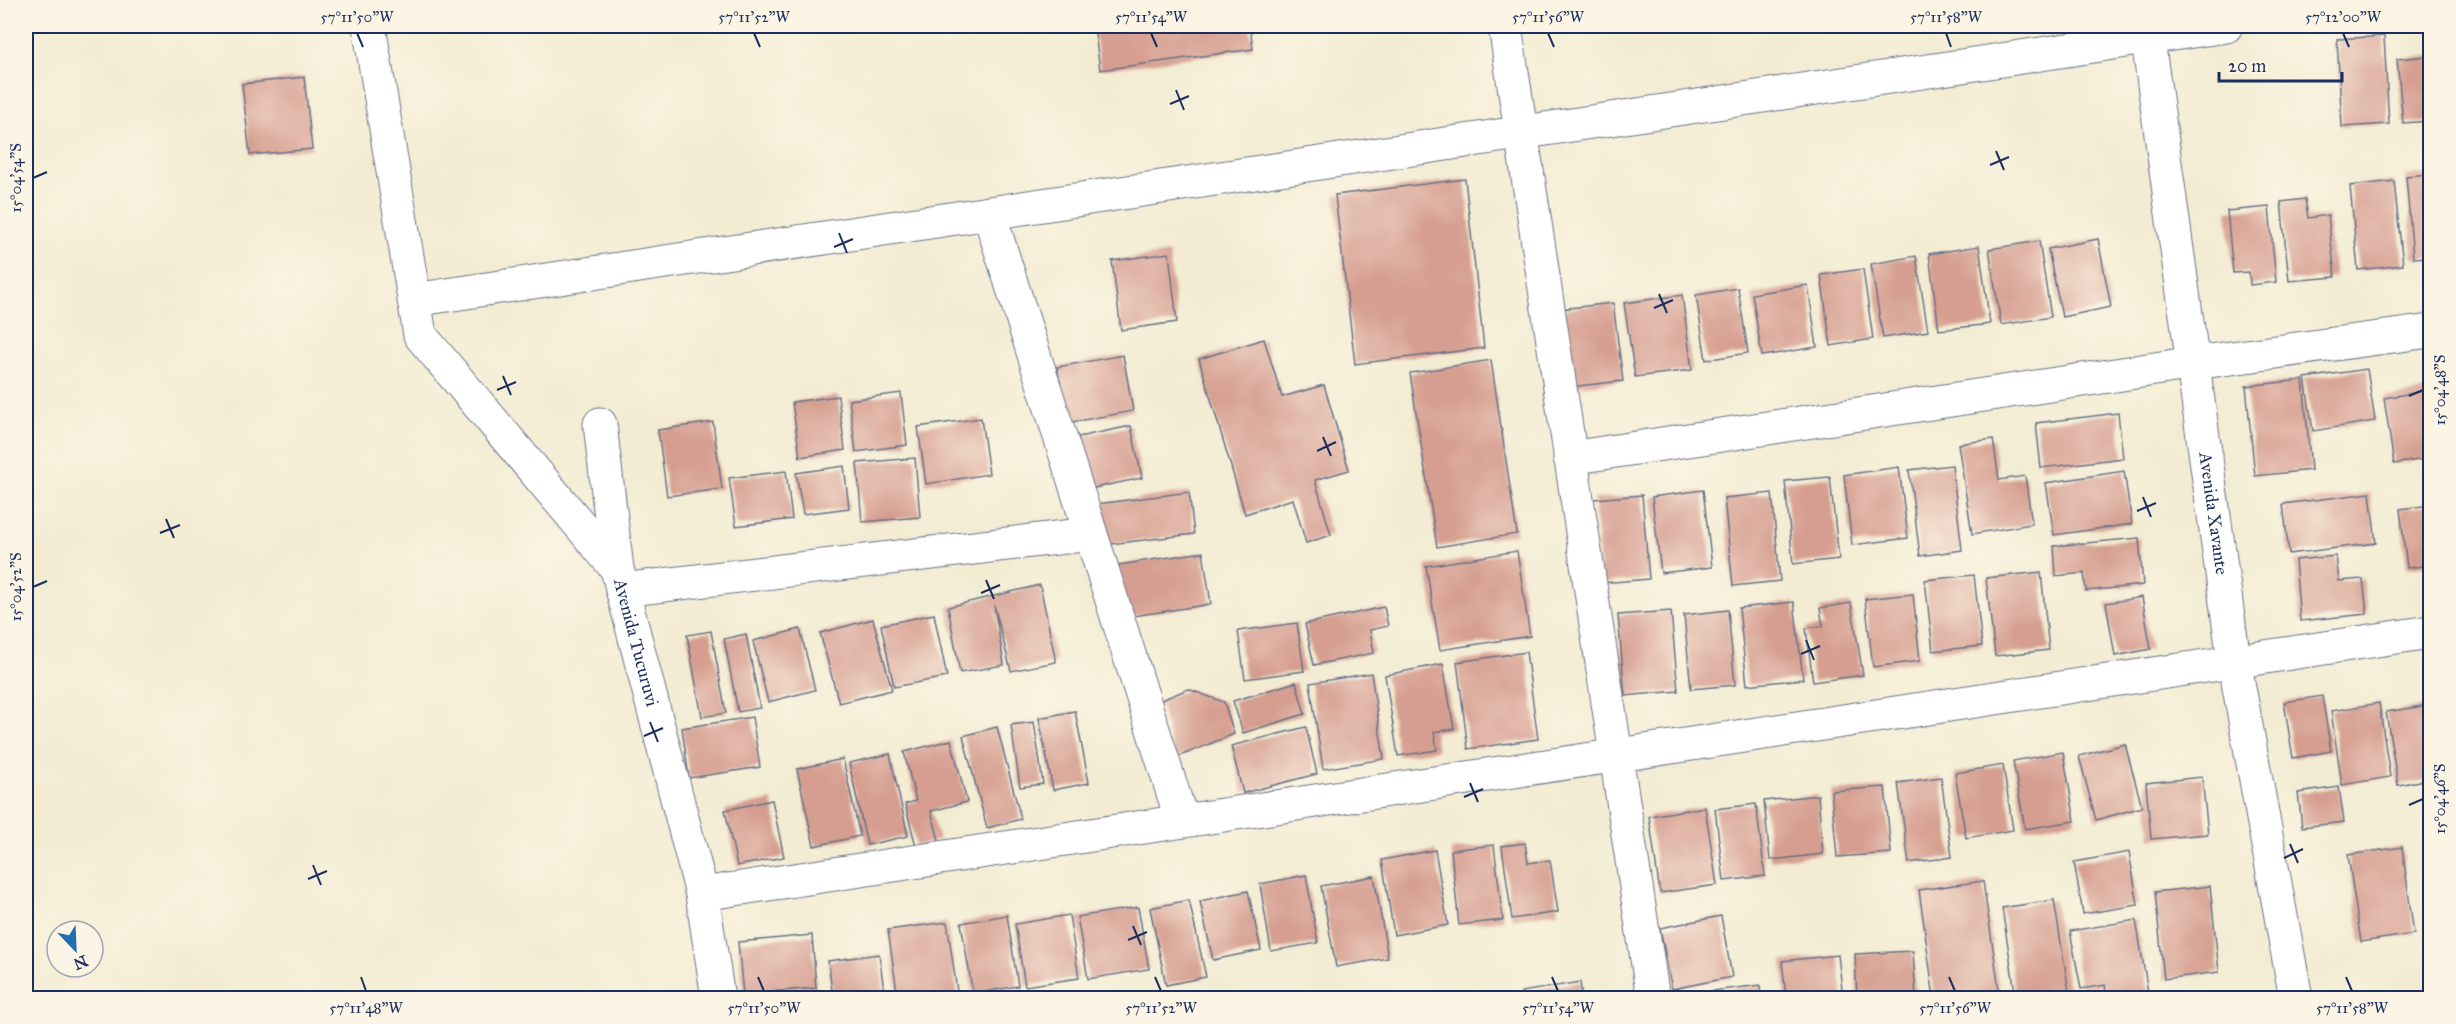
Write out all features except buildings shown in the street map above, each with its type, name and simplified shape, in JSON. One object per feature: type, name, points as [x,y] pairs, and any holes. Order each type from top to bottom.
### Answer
[{"type":"street","points":[[369,26],[420,335],[620,580],[1090,534]]},
{"type":"street","points":[[1505,26],[1653,999]]},
{"type":"street","points":[[414,300],[1521,132],[2146,32],[2226,26]]},
{"type":"street","name":"Avenida Xavante","points":[[2146,32],[2234,660],[2296,999]]},
{"type":"street","points":[[989,213],[1182,821]]},
{"type":"street","points":[[1570,458],[2194,363],[2430,331]]},
{"type":"street","name":"Avenida Tucuruvi","points":[[600,424],[620,580],[702,894],[718,999]]},
{"type":"street","points":[[702,894],[2430,632]]}]
